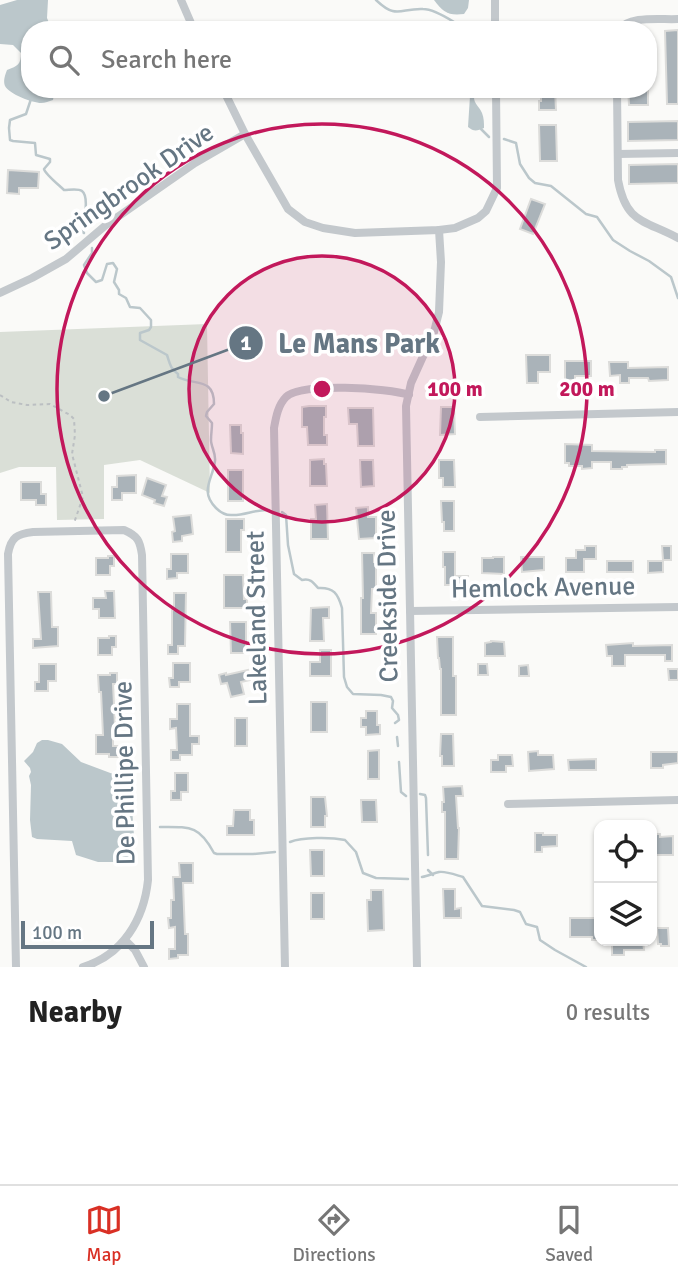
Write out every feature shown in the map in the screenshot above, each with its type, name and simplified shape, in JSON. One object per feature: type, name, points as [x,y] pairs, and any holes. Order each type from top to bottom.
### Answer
[{"type":"street","points":[[180,0],[190,21]]},
{"type":"street","points":[[495,0],[495,21]]},
{"type":"street","points":[[630,21],[678,19]]},
{"type":"street","points":[[227,98],[245,134]]},
{"type":"street","name":"Springbrook Drive","points":[[0,293],[66,259],[117,217],[195,163],[245,134],[288,209],[305,222],[323,229],[355,233],[456,228],[478,218],[486,211],[497,188],[496,98]]},
{"type":"street","points":[[617,98],[620,192],[626,206],[638,220],[678,238]]},
{"type":"street","points":[[618,154],[678,153]]},
{"type":"street","name":"Creekside Drive","points":[[417,967],[406,406],[411,383],[434,332],[439,312],[439,230]]},
{"type":"street","name":"Lakeland Street","points":[[285,967],[274,428],[277,413],[287,395],[310,389],[396,391],[409,395]]},
{"type":"street","points":[[480,417],[678,412]]},
{"type":"street","name":"De Phillipe Drive","points":[[73,531],[124,530],[133,534],[142,550],[148,880],[146,896],[142,910],[125,940],[109,954],[83,967]]},
{"type":"street","points":[[16,967],[8,554],[10,544],[23,533],[73,531]]},
{"type":"street","name":"Hemlock Avenue","points":[[410,611],[678,607]]},
{"type":"street","points":[[508,804],[678,800]]},
{"type":"street","points":[[125,940],[135,950],[144,967]]},
{"type":"path","points":[[0,395],[12,402],[27,405],[51,404],[74,419],[72,454],[83,497],[73,531]]},
{"type":"shaded area","points":[[17,0],[48,0],[48,21],[21,21],[21,53],[13,45],[0,44],[0,5]]},
{"type":"shaded area","points":[[434,0],[469,0],[464,14],[454,14],[440,8]]},
{"type":"shaded area","points":[[21,53],[21,97],[7,89],[4,80],[7,70],[20,60]]},
{"type":"shaded area","points":[[24,98],[53,98],[42,103]]},
{"type":"shaded area","points":[[470,98],[474,98],[483,115],[484,128],[472,130],[468,127]]},
{"type":"shaded area","points":[[207,324],[210,493],[140,460],[104,465],[104,519],[57,520],[56,467],[19,467],[0,473],[0,332]]},
{"type":"shaded area","points":[[42,740],[62,744],[81,762],[128,782],[134,836],[131,855],[124,862],[98,862],[76,855],[72,841],[32,837],[31,772],[24,761]]},
{"type":"building","points":[[678,30],[678,104],[667,104],[665,31]]},
{"type":"building","points":[[541,98],[555,98],[556,110],[539,110]]},
{"type":"building","points":[[629,98],[648,98],[648,105],[629,105]]},
{"type":"building","points":[[678,121],[678,140],[628,141],[628,122]]},
{"type":"building","points":[[539,125],[556,125],[557,161],[540,161]]},
{"type":"building","points":[[678,164],[678,183],[629,184],[629,165]]},
{"type":"building","points":[[8,170],[39,172],[38,188],[19,188],[19,194],[7,193]]},
{"type":"building","points":[[531,199],[545,204],[533,234],[520,229]]},
{"type":"building","points":[[526,355],[550,355],[550,372],[538,372],[538,383],[527,383]]},
{"type":"building","points":[[565,361],[591,361],[591,376],[575,376],[575,380],[565,380]]},
{"type":"building","points":[[609,362],[628,362],[628,368],[668,367],[668,380],[629,378],[629,383],[620,383],[620,375],[610,376]]},
{"type":"building","points":[[326,406],[324,435],[327,435],[327,445],[308,445],[307,427],[302,427],[302,407]]},
{"type":"building","points":[[441,407],[454,407],[455,434],[440,435]]},
{"type":"building","points":[[348,408],[373,408],[374,446],[358,446],[357,424],[349,424]]},
{"type":"building","points":[[230,425],[241,425],[243,454],[231,453]]},
{"type":"building","points":[[565,444],[592,445],[592,451],[666,450],[666,464],[627,465],[622,469],[611,469],[611,462],[592,462],[592,468],[582,469],[582,466],[569,466],[569,463],[565,463]]},
{"type":"building","points":[[324,459],[327,486],[310,486],[310,460]]},
{"type":"building","points":[[360,460],[373,460],[374,486],[361,487]]},
{"type":"building","points":[[439,460],[454,460],[455,487],[443,487],[443,478],[439,478]]},
{"type":"building","points":[[228,470],[243,470],[243,501],[228,501]]},
{"type":"building","points":[[136,475],[136,493],[122,493],[122,500],[112,500],[112,487],[117,487],[117,476]]},
{"type":"building","points":[[147,478],[166,485],[162,496],[167,497],[164,506],[142,495]]},
{"type":"building","points":[[21,482],[41,482],[41,494],[46,494],[46,505],[36,505],[36,500],[21,500]]},
{"type":"building","points":[[441,501],[454,501],[454,531],[444,531]]},
{"type":"building","points":[[327,504],[328,539],[311,539],[311,519],[316,519],[315,505]]},
{"type":"building","points":[[368,507],[368,517],[376,517],[376,538],[359,539],[356,508]]},
{"type":"building","points":[[191,515],[193,534],[182,536],[182,541],[173,542],[173,517]]},
{"type":"building","points":[[226,519],[244,519],[241,552],[226,552]]},
{"type":"building","points":[[585,546],[596,546],[596,559],[584,559],[584,572],[566,572],[566,558],[576,558],[576,550],[585,550]]},
{"type":"building","points":[[662,546],[671,546],[671,560],[663,560]]},
{"type":"building","points":[[443,552],[455,552],[455,576],[468,576],[468,585],[445,585]]},
{"type":"building","points":[[362,553],[374,553],[376,562],[376,589],[372,589],[371,613],[376,613],[376,634],[361,634]]},
{"type":"building","points":[[171,554],[188,554],[188,573],[177,573],[177,578],[167,579],[167,569],[171,569]]},
{"type":"building","points":[[114,556],[110,575],[96,575],[96,558]]},
{"type":"building","points":[[504,557],[504,574],[482,573],[482,558]]},
{"type":"building","points":[[521,557],[544,557],[544,570],[522,572]]},
{"type":"building","points":[[607,561],[633,561],[633,572],[607,572]]},
{"type":"building","points":[[648,561],[663,561],[663,572],[648,573]]},
{"type":"building","points":[[224,575],[243,575],[247,608],[224,608]]},
{"type":"building","points":[[105,591],[114,591],[115,618],[99,618],[99,609],[93,609],[93,598],[106,598]]},
{"type":"building","points":[[38,592],[51,592],[52,627],[58,627],[58,646],[33,648],[33,639],[41,639]]},
{"type":"building","points":[[174,593],[186,593],[185,646],[178,646],[178,654],[168,654],[168,645],[172,645]]},
{"type":"building","points":[[329,607],[329,618],[323,618],[324,641],[310,641],[311,608]]},
{"type":"building","points":[[230,622],[246,622],[246,653],[231,653]]},
{"type":"building","points":[[116,636],[116,647],[112,647],[112,655],[98,655],[98,638]]},
{"type":"building","points":[[437,637],[453,637],[456,715],[441,715],[441,669]]},
{"type":"building","points":[[504,642],[505,656],[485,656],[485,643]]},
{"type":"building","points":[[633,643],[633,646],[672,645],[672,661],[665,661],[665,655],[625,655],[625,666],[612,666],[612,656],[607,656],[606,645]]},
{"type":"building","points":[[320,650],[331,650],[331,676],[310,676],[310,662],[320,662]]},
{"type":"building","points":[[173,663],[190,663],[190,682],[179,682],[179,687],[170,687],[169,678],[173,678]]},
{"type":"building","points":[[39,664],[56,664],[56,681],[48,681],[48,691],[35,691],[35,682],[39,682]]},
{"type":"building","points":[[478,664],[487,664],[488,675],[478,675]]},
{"type":"building","points":[[528,665],[529,676],[519,676],[519,666]]},
{"type":"building","points":[[668,669],[678,669],[678,680],[669,680]]},
{"type":"building","points":[[248,670],[250,680],[241,682],[244,694],[231,697],[227,683],[221,684],[219,675]]},
{"type":"building","points":[[117,673],[117,684],[113,684],[113,746],[120,746],[120,757],[96,754],[96,735],[103,735],[98,675]]},
{"type":"building","points":[[311,702],[327,702],[327,732],[311,732]]},
{"type":"building","points":[[177,704],[190,704],[190,736],[199,736],[199,744],[192,744],[192,755],[180,755],[180,760],[171,760],[171,750],[177,750],[176,728],[170,729],[170,719],[177,719]]},
{"type":"building","points":[[366,711],[377,711],[380,734],[366,735],[366,727],[361,727],[361,718],[366,718]]},
{"type":"building","points":[[235,718],[247,718],[247,746],[235,746]]},
{"type":"building","points":[[441,734],[453,734],[454,766],[442,766]]},
{"type":"building","points":[[379,750],[379,779],[368,779],[368,751]]},
{"type":"building","points":[[538,751],[538,755],[553,755],[554,769],[529,771],[528,752]]},
{"type":"building","points":[[651,752],[678,752],[678,763],[663,765],[663,768],[651,768]]},
{"type":"building","points":[[498,755],[512,755],[513,766],[506,766],[506,772],[491,772],[491,760],[498,760]]},
{"type":"building","points":[[596,759],[596,770],[569,770],[568,760]]},
{"type":"building","points":[[175,773],[188,773],[188,792],[181,792],[181,800],[171,800],[171,791],[175,791]]},
{"type":"building","points":[[462,786],[463,796],[456,796],[458,859],[445,859],[443,787]]},
{"type":"building","points":[[311,797],[325,797],[325,827],[311,827]]},
{"type":"building","points":[[361,800],[376,800],[377,822],[362,822]]},
{"type":"building","points":[[234,810],[250,810],[250,820],[254,820],[254,835],[227,835],[227,826],[233,826]]},
{"type":"building","points":[[535,833],[557,835],[557,846],[542,847],[542,852],[535,852]]},
{"type":"building","points":[[657,834],[660,834],[660,837],[673,836],[673,855],[657,855]]},
{"type":"building","points":[[310,850],[324,850],[324,876],[311,876]]},
{"type":"building","points":[[179,863],[193,863],[193,883],[183,883],[188,955],[169,959],[169,949],[175,949],[175,927],[169,928],[168,918],[171,918],[171,900],[174,900],[173,877],[180,877]]},
{"type":"building","points":[[443,889],[455,889],[455,909],[461,908],[461,918],[444,918]]},
{"type":"building","points":[[371,890],[383,890],[384,930],[368,931],[367,900],[371,900]]},
{"type":"building","points":[[311,893],[324,893],[324,919],[311,919]]},
{"type":"building","points":[[570,918],[594,918],[594,940],[592,937],[570,937]]},
{"type":"building","points":[[657,928],[668,928],[669,946],[658,944]]},
{"type":"building","points":[[612,946],[644,946],[644,950],[624,950],[624,955],[612,955]]},
{"type":"waterway","points":[[376,0],[389,10],[399,12],[427,9],[452,21]]},
{"type":"waterway","points":[[31,99],[26,114],[10,120],[10,140],[35,143],[36,155],[50,159],[44,169],[50,177],[64,190],[82,191],[86,204],[84,233]]},
{"type":"waterway","points":[[481,129],[489,137]]},
{"type":"waterway","points":[[504,139],[516,143],[520,164],[529,178],[535,183],[551,186],[586,214],[597,217],[613,240],[671,277],[678,298]]},
{"type":"waterway","points":[[92,248],[92,253],[84,265],[87,273],[96,282],[102,280],[107,264],[113,263],[117,269],[114,282],[119,294],[126,298],[130,307],[140,308],[151,320],[151,327],[140,333],[140,340],[167,355],[178,377],[202,384],[211,390],[214,404],[206,416],[212,423],[211,443],[215,458],[208,485],[211,502],[219,511],[229,515],[269,510]]},
{"type":"waterway","points":[[282,512],[286,515],[294,574],[302,580],[311,581],[318,588],[332,590],[342,608],[344,677],[347,687],[353,694],[391,697],[392,708],[399,720],[395,723]]},
{"type":"waterway","points":[[397,737],[398,746]]},
{"type":"waterway","points":[[399,762],[401,792],[406,796]]},
{"type":"waterway","points":[[420,794],[426,798],[428,855]]},
{"type":"waterway","points":[[160,827],[179,827],[198,832],[217,854],[275,852]]},
{"type":"waterway","points":[[290,842],[317,838],[345,840],[356,852],[363,873],[376,878],[408,879]]},
{"type":"waterway","points":[[428,870],[433,875]]},
{"type":"waterway","points":[[422,877],[437,872],[463,877],[482,906],[520,912],[526,924],[537,927],[540,940],[586,967]]},
{"type":"place","name":"Le Mans Park","points":[[104,396]]}]
